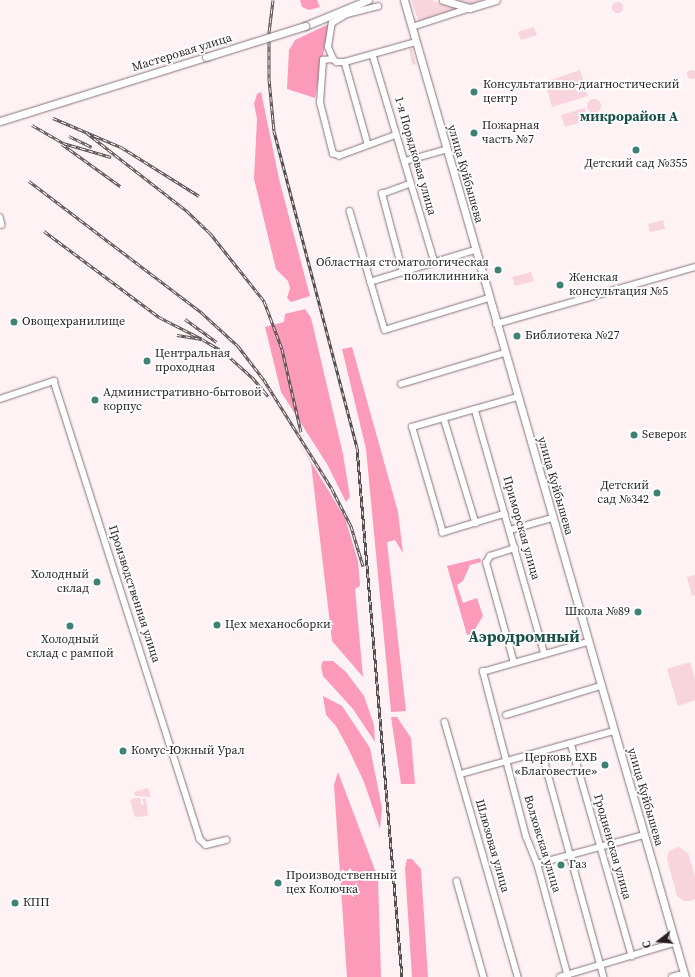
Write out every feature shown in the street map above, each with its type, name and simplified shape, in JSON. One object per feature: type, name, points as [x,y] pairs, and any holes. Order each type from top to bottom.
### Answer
[{"type":"main road","name":"Мастеровая улица","points":[[0,121],[305,26],[368,0]]},
{"type":"main road","name":"улица Куйбышева","points":[[399,0],[445,149]]},
{"type":"main road","name":"улица Куйбышева","points":[[404,0],[550,518],[673,943],[679,976]]},
{"type":"main road","points":[[443,0],[470,8],[496,0]]},
{"type":"main road","name":"улица Куйбышева","points":[[474,251],[486,299],[495,324],[501,354],[516,397]]},
{"type":"street","points":[[378,6],[348,14],[332,23],[328,47],[333,59],[337,62],[345,62],[412,43]]},
{"type":"street","points":[[412,27],[470,8]]},
{"type":"street","name":"1-я Порядковая улица","points":[[374,55],[406,161],[410,184],[435,263]]},
{"type":"street","points":[[333,59],[323,60],[320,103],[334,154],[340,156],[368,144],[397,135]]},
{"type":"street","points":[[345,62],[368,144]]},
{"type":"street","points":[[406,161],[445,149]]},
{"type":"street","points":[[403,273],[382,194],[410,184]]},
{"type":"street","points":[[350,210],[385,330],[486,299]]},
{"type":"street","points":[[0,217],[2,225]]},
{"type":"street","points":[[370,282],[474,251]]},
{"type":"street","points":[[495,324],[695,267]]},
{"type":"street","points":[[401,384],[501,354]]},
{"type":"street","name":"Производственная улица","points":[[0,399],[54,382],[200,839],[206,845],[226,840]]},
{"type":"street","points":[[505,514],[443,533],[412,427],[516,397]]},
{"type":"street","name":"Приморская улица","points":[[475,409],[545,654]]},
{"type":"street","points":[[444,418],[476,523]]},
{"type":"street","points":[[510,530],[550,518]]},
{"type":"street","points":[[515,548],[490,556],[486,563],[514,663],[586,642]]},
{"type":"street","name":"Волховская улица","points":[[514,663],[483,672],[526,837],[537,864],[568,976]]},
{"type":"street","points":[[506,715],[599,687]]},
{"type":"street","name":"Шлюзовая улица","points":[[445,722],[518,977]]},
{"type":"street","points":[[461,774],[612,731]]},
{"type":"street","name":"Гродненская улица","points":[[571,743],[632,956]]},
{"type":"street","points":[[542,752],[569,855],[604,977]]},
{"type":"street","points":[[537,864],[600,848],[642,835]]},
{"type":"street","points":[[457,881],[484,977]]},
{"type":"street","points":[[560,977],[568,976],[673,943]]},
{"type":"shaded area","points":[[300,0],[317,0],[320,7],[309,10],[302,7]]},
{"type":"shaded area","points":[[411,0],[431,0],[461,10],[419,22]]},
{"type":"shaded area","points":[[456,0],[483,0],[469,5]]},
{"type":"shaded area","points":[[615,2],[619,2],[621,3],[621,11],[615,12],[612,9],[612,5]]},
{"type":"shaded area","points":[[329,24],[315,98],[287,89],[289,50],[295,40]]},
{"type":"shaded area","points":[[534,27],[537,35],[521,40],[518,32]]},
{"type":"shaded area","points":[[409,48],[412,49],[416,64],[412,65]]},
{"type":"shaded area","points":[[580,70],[588,96],[552,107],[545,82]]},
{"type":"shaded area","points":[[689,70],[693,70],[695,74],[693,78],[689,78],[687,76],[687,72]]},
{"type":"shaded area","points":[[261,92],[279,179],[310,296],[291,302],[287,298],[290,288],[288,281],[276,269],[254,179],[257,119],[254,104],[257,94]]},
{"type":"shaded area","points":[[594,99],[599,101],[601,106],[599,111],[594,113],[589,111],[587,106],[589,101]]},
{"type":"shaded area","points":[[585,108],[588,120],[565,127],[561,115]]},
{"type":"shaded area","points":[[663,220],[665,229],[650,232],[648,224]]},
{"type":"shaded area","points":[[531,272],[534,281],[515,286],[512,277]]},
{"type":"shaded area","points":[[305,309],[311,318],[343,454],[350,497],[346,502],[327,464],[281,392],[265,327],[284,322],[285,314]]},
{"type":"shaded area","points":[[352,347],[398,512],[403,553],[395,540],[387,542],[406,711],[391,712],[366,449],[342,349]]},
{"type":"shaded area","points":[[299,442],[345,518],[358,561],[360,586],[355,589],[363,677],[332,641],[311,463]]},
{"type":"shaded area","points":[[480,558],[481,562],[470,565],[463,581],[457,585],[463,603],[477,598],[483,616],[472,634],[467,635],[447,566]]},
{"type":"shaded area","points":[[695,575],[695,595],[692,596],[687,577]]},
{"type":"shaded area","points":[[323,661],[333,661],[346,672],[364,696],[374,725],[375,742],[353,709],[323,676],[321,666]]},
{"type":"shaded area","points":[[690,662],[695,679],[695,700],[678,706],[667,669]]},
{"type":"shaded area","points":[[323,696],[342,706],[370,748],[382,808],[380,829],[364,782],[348,748],[336,726],[326,715]]},
{"type":"shaded area","points":[[391,717],[397,717],[411,738],[415,784],[401,784]]},
{"type":"shaded area","points":[[338,772],[378,878],[381,977],[347,977],[334,785]]},
{"type":"shaded area","points":[[148,788],[151,797],[135,796],[134,792]]},
{"type":"shaded area","points":[[140,798],[141,805],[144,804],[142,799],[146,799],[148,816],[135,817],[130,800]]},
{"type":"shaded area","points":[[679,847],[688,853],[695,876],[695,899],[691,901],[684,901],[677,896],[667,859],[669,851]]},
{"type":"shaded area","points":[[407,859],[412,859],[421,869],[428,977],[412,977],[405,868]]},
{"type":"railway","points":[[273,0],[269,33],[269,79],[274,131],[357,448],[402,977]]},
{"type":"railway","points":[[53,118],[121,147],[199,196]]},
{"type":"railway","points":[[32,125],[63,143],[111,157]]},
{"type":"railway","points":[[87,133],[187,211],[210,233],[264,301],[282,349],[301,432]]},
{"type":"railway","points":[[69,136],[92,147]]},
{"type":"railway","points":[[62,144],[120,186]]},
{"type":"railway","points":[[29,181],[202,313],[238,346],[264,380],[332,489],[351,526],[363,566]]},
{"type":"railway","points":[[44,231],[159,317],[202,339]]},
{"type":"railway","points":[[185,319],[217,342]]},
{"type":"railway","points":[[177,335],[202,339],[225,353],[252,377],[268,396]]},
{"type":"place","name":"Консультативно-диагностический центр","points":[[474,92]]},
{"type":"place","name":"Пожарная часть №7","points":[[474,133]]},
{"type":"place","name":"Детский сад №355","points":[[636,150]]},
{"type":"place","name":"Областная стоматологическая поликлинника","points":[[498,270]]},
{"type":"place","name":"Женская консультация №5","points":[[560,285]]},
{"type":"place","name":"Овощехранилище","points":[[14,322]]},
{"type":"place","name":"Библиотека №27","points":[[517,336]]},
{"type":"place","name":"Центральная проходная","points":[[147,361]]},
{"type":"place","name":"Административно-бытовой корпус","points":[[95,400]]},
{"type":"place","name":"Sеверок","points":[[634,435]]},
{"type":"place","name":"Детский сад №342","points":[[657,493]]},
{"type":"place","name":"Холодный склад","points":[[97,582]]},
{"type":"place","name":"Школа №89","points":[[638,612]]},
{"type":"place","name":"Цех механосборки","points":[[217,625]]},
{"type":"place","name":"Холодный склад с рампой","points":[[70,626]]},
{"type":"place","name":"Комус-Южный Урал","points":[[123,751]]},
{"type":"place","name":"Церковь ЕХБ «Благовестие»","points":[[605,765]]},
{"type":"place","name":"Газ","points":[[561,865]]},
{"type":"place","name":"Производственный цех Колючка","points":[[278,883]]},
{"type":"place","name":"КПП","points":[[15,903]]},
{"type":"district","name":"микрорайон А","points":[[629,116]]},
{"type":"district","name":"Аэродромный","points":[[524,636]]}]
